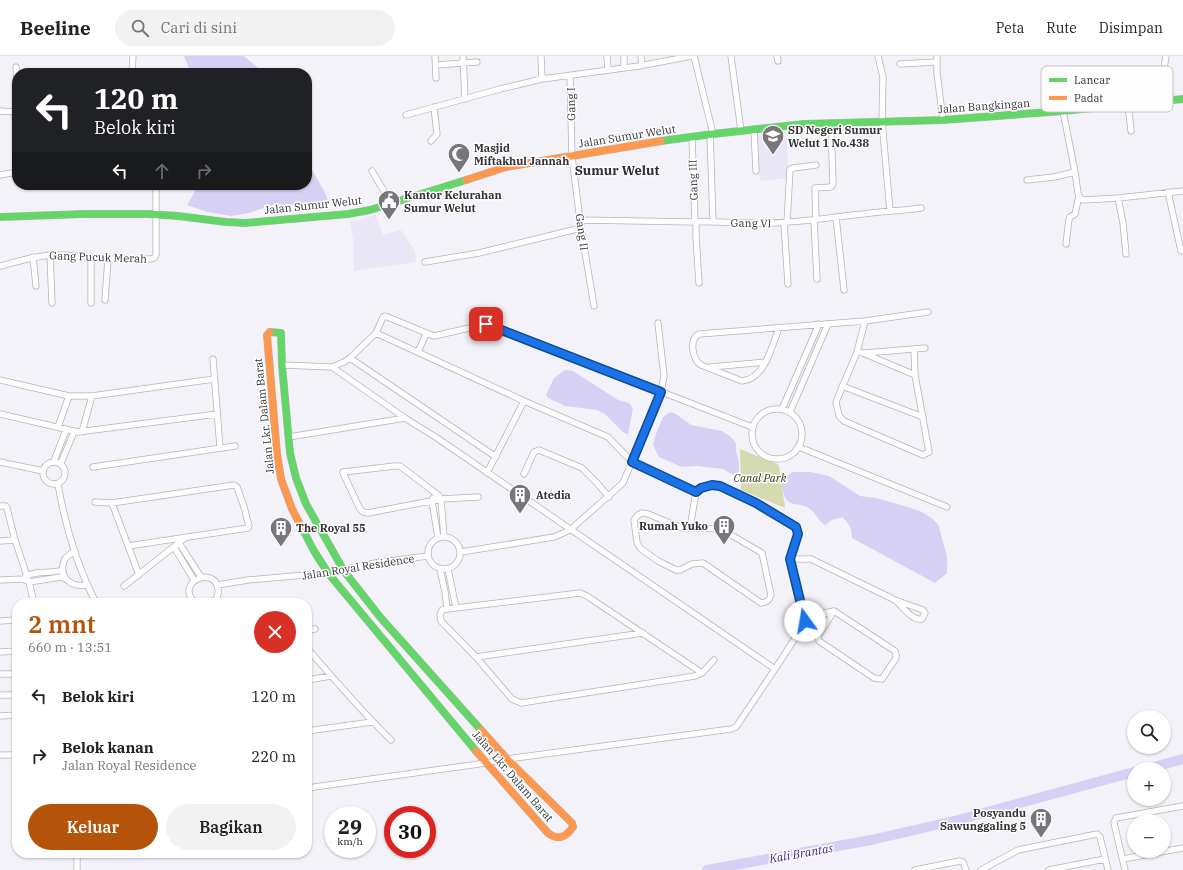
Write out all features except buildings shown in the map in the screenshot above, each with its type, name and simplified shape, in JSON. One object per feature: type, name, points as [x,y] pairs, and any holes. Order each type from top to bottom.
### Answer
[{"type":"street","points":[[132,68],[133,56]]},
{"type":"street","points":[[435,56],[436,78]]},
{"type":"street","points":[[462,56],[465,99]]},
{"type":"street","points":[[541,56],[542,79]]},
{"type":"street","points":[[607,56],[608,70]]},
{"type":"street","points":[[624,56],[624,68]]},
{"type":"street","points":[[641,56],[642,65]]},
{"type":"street","points":[[406,115],[542,79],[624,68],[693,56],[711,134],[713,222]]},
{"type":"street","points":[[731,56],[741,131]]},
{"type":"street","points":[[878,56],[883,77],[882,121],[890,211]]},
{"type":"street","points":[[1165,66],[1166,56]]},
{"type":"street","points":[[900,64],[936,59],[943,120]]},
{"type":"street","points":[[436,64],[477,62]]},
{"type":"street","name":"Gang I","points":[[570,76],[572,156]]},
{"type":"street","name":"Jalan Bangkingan","points":[[1173,100],[1183,99]]},
{"type":"street","points":[[431,141],[437,134],[434,107]]},
{"type":"street","points":[[0,111],[12,112]]},
{"type":"street","points":[[1063,112],[1079,196],[1075,214],[1069,219],[1066,244]]},
{"type":"street","name":"Jalan Bangkingan","points":[[882,121],[943,120],[1063,112]]},
{"type":"street","points":[[1129,112],[1131,131]]},
{"type":"street","name":"Jalan Sumur Welut","points":[[0,217],[107,213],[170,215],[213,221],[245,223],[348,214],[370,210],[506,168],[572,156],[668,140],[754,129],[804,124],[882,121]]},
{"type":"street","points":[[817,279],[815,188],[831,187],[833,184],[831,124]]},
{"type":"street","points":[[754,129],[756,171]]},
{"type":"street","name":"Gang III","points":[[692,137],[699,283]]},
{"type":"street","name":"Gang II","points":[[572,156],[581,228],[594,306]]},
{"type":"street","points":[[788,284],[786,223],[790,169],[816,165]]},
{"type":"street","points":[[372,171],[391,203]]},
{"type":"street","points":[[1027,180],[1054,177],[1075,172]]},
{"type":"street","points":[[0,175],[12,173]]},
{"type":"street","points":[[155,215],[156,190]]},
{"type":"street","points":[[1079,196],[1083,200],[1088,200],[1183,191]]},
{"type":"street","points":[[1168,192],[1181,251]]},
{"type":"street","points":[[1118,198],[1123,223],[1126,254]]},
{"type":"street","name":"Gang VI","points":[[580,220],[786,223],[922,208]]},
{"type":"street","name":"Gang Pucuk Merah","points":[[0,266],[33,257],[50,255],[151,260],[156,255],[155,215]]},
{"type":"street","points":[[836,217],[844,290]]},
{"type":"street","points":[[425,262],[479,253],[581,228]]},
{"type":"street","points":[[50,255],[52,303]]},
{"type":"street","points":[[33,257],[36,286]]},
{"type":"street","points":[[91,257],[91,303]]},
{"type":"street","points":[[105,300],[108,259]]},
{"type":"street","points":[[779,328],[766,362],[757,375],[747,381],[742,381],[708,367],[697,362],[694,357],[694,338],[699,334],[865,321],[928,312]]},
{"type":"street","points":[[282,365],[332,367],[344,362],[376,333],[383,317],[385,316],[432,336],[488,324],[752,427]]},
{"type":"street","points":[[865,321],[857,352],[836,402],[839,416],[844,421],[923,455],[929,452],[915,375],[914,348]]},
{"type":"street","points":[[460,552],[554,537],[570,530],[623,484],[661,392],[664,376],[658,323]]},
{"type":"street","points":[[782,409],[819,324]]},
{"type":"street","points":[[790,412],[828,324]]},
{"type":"street","name":"Jalan Lkr. Dalam Barat","points":[[270,332],[280,332],[290,437],[290,453],[296,478],[306,504],[344,571],[380,616],[506,759],[572,823],[572,830],[560,838],[555,838],[551,835],[486,763],[328,573],[314,551],[292,508],[281,479],[267,335],[270,332]]},
{"type":"street","points":[[376,333],[608,437],[632,462],[696,492]]},
{"type":"street","points":[[418,352],[426,334]]},
{"type":"street","points":[[863,353],[925,348]]},
{"type":"street","points":[[857,352],[863,353],[915,375]]},
{"type":"street","points":[[350,358],[496,457]]},
{"type":"street","points":[[213,359],[220,448]]},
{"type":"street","points":[[708,367],[766,362]]},
{"type":"street","points":[[332,367],[774,669]]},
{"type":"street","points":[[0,380],[69,396],[92,396],[214,379]]},
{"type":"street","points":[[842,386],[923,417]]},
{"type":"street","points":[[58,427],[69,396]]},
{"type":"street","points":[[82,432],[92,396]]},
{"type":"street","points":[[487,473],[524,400]]},
{"type":"street","points":[[772,409],[782,409],[790,412],[796,417],[802,431],[802,439],[799,447],[793,454],[785,458],[776,459],[767,457],[759,452],[754,445],[751,436],[752,427],[756,419],[764,412],[772,409]]},
{"type":"street","points":[[0,414],[74,432],[82,432],[218,414]]},
{"type":"street","points":[[290,437],[405,418]]},
{"type":"street","points":[[54,462],[66,430]]},
{"type":"street","points":[[61,463],[74,432]]},
{"type":"street","points":[[93,467],[234,446]]},
{"type":"street","points":[[799,447],[947,507]]},
{"type":"street","points":[[524,474],[534,452],[539,450],[582,468],[598,483],[609,497]]},
{"type":"street","points":[[0,462],[43,471]]},
{"type":"street","points":[[54,462],[61,463],[64,466],[66,475],[58,484],[48,483],[43,475],[43,471],[47,464],[54,462]]},
{"type":"street","points":[[444,537],[441,499],[435,492],[400,466],[343,473],[360,508],[364,512],[368,513],[441,499],[478,497]]},
{"type":"street","points":[[58,484],[62,506],[75,551],[94,598]]},
{"type":"street","points":[[312,787],[506,759],[731,730],[736,727],[805,621],[790,559],[798,534],[796,527],[756,503],[720,486],[712,485],[701,488],[696,492],[690,528]]},
{"type":"street","points":[[95,502],[112,502],[236,486],[244,507],[249,526],[248,528],[128,546]]},
{"type":"street","points":[[435,492],[432,501],[438,538]]},
{"type":"street","points":[[112,502],[139,575]]},
{"type":"street","points":[[0,506],[7,508],[25,577],[29,582],[33,598]]},
{"type":"street","points":[[642,513],[682,528],[690,528],[721,529],[762,553],[771,595],[770,600],[761,603],[703,563],[692,564],[680,570],[676,570],[658,561],[640,548],[637,542],[634,520],[642,513]]},
{"type":"street","points":[[124,586],[187,537]]},
{"type":"street","points":[[438,538],[450,538],[459,546],[460,557],[458,562],[448,569],[440,569],[434,566],[430,562],[428,556],[428,548],[432,542],[438,538]]},
{"type":"street","points":[[0,541],[15,540]]},
{"type":"street","points":[[177,545],[201,577]]},
{"type":"street","points":[[177,545],[194,580]]},
{"type":"street","points":[[66,579],[63,570],[66,558],[75,551]]},
{"type":"street","name":"Jalan Royal Residence","points":[[217,585],[248,580],[344,571],[380,562],[428,556]]},
{"type":"street","points":[[790,559],[811,559],[895,600],[923,610],[924,613],[922,619],[918,620],[912,617],[895,600]]},
{"type":"street","points":[[440,569],[447,609]]},
{"type":"street","points":[[448,569],[456,608]]},
{"type":"street","points":[[0,580],[63,570]]},
{"type":"street","points":[[29,582],[61,577],[72,584],[80,586],[88,585]]},
{"type":"street","points":[[191,598],[189,594],[191,584],[194,580],[201,577],[208,577],[217,585],[218,591],[216,598]]},
{"type":"street","points":[[702,673],[587,596],[580,593],[447,609],[442,610],[440,616],[441,621],[476,657],[512,699],[521,703],[695,676],[702,673],[714,660]]},
{"type":"street","points":[[804,617],[834,611],[895,650],[896,658],[882,679],[874,678],[819,641],[818,636],[834,611]]},
{"type":"street","points":[[0,621],[12,620]]},
{"type":"street","points":[[312,629],[316,629]]},
{"type":"street","points":[[476,657],[643,633]]},
{"type":"street","points":[[0,652],[12,651]]},
{"type":"street","points":[[312,654],[372,722],[391,740]]},
{"type":"street","points":[[0,674],[12,674]]},
{"type":"street","points":[[312,679],[331,676]]},
{"type":"street","points":[[0,695],[12,695]]},
{"type":"street","points":[[0,716],[12,715]]},
{"type":"street","points":[[312,730],[372,722]]},
{"type":"street","points":[[0,756],[12,755]]},
{"type":"street","points":[[1125,870],[1114,823],[1116,818],[1183,806]]},
{"type":"street","points":[[981,870],[1018,850],[1097,834],[1100,837],[1108,870]]},
{"type":"street","points":[[1123,860],[1183,848]]},
{"type":"street","points":[[77,858],[77,870]]},
{"type":"street","points":[[1049,870],[1105,859]]},
{"type":"street","points":[[915,870],[960,861],[963,862],[966,870]]},
{"type":"street","points":[[992,864],[993,870]]},
{"type":"shaded area","points":[[184,56],[244,56],[258,68],[189,68]]},
{"type":"shaded area","name":"SD Negeri Sumur Welut 1 No.438","points":[[786,132],[789,178],[760,181],[755,135]]},
{"type":"shaded area","points":[[312,170],[328,200],[323,206],[275,204],[249,213],[231,216],[208,212],[187,205],[196,190],[312,190]]},
{"type":"shaded area","points":[[376,215],[383,235],[401,230],[415,251],[416,262],[354,271],[353,238],[350,222]]},
{"type":"shaded area","points":[[565,370],[573,371],[618,400],[629,403],[633,408],[628,434],[624,433],[605,414],[597,410],[565,406],[548,398],[546,395],[554,378]]},
{"type":"shaded area","points":[[670,412],[676,414],[691,425],[722,431],[730,436],[736,443],[739,472],[732,474],[723,469],[697,466],[682,467],[659,457],[653,445],[663,417]]},
{"type":"shaded area","points":[[792,472],[810,472],[829,476],[860,496],[876,498],[901,505],[920,511],[933,519],[939,526],[947,556],[947,573],[935,583],[852,538],[850,526],[842,517],[831,520],[825,525],[808,508],[790,503],[785,498],[782,488],[782,480]]},
{"type":"green space","name":"Canal Park","points":[[740,449],[779,465],[785,508],[741,490]]},
{"type":"waterway","points":[[1171,762],[1183,759]]},
{"type":"waterway","name":"Kali Brantas","points":[[707,870],[871,840],[958,820],[1127,774]]},
{"type":"traffic: fast","points":[[1173,100],[1183,99]]},
{"type":"traffic: fast","points":[[661,141],[804,124],[943,120],[1050,112]]},
{"type":"traffic: fast","points":[[0,217],[84,214],[148,214],[245,223],[348,214],[370,210],[466,180]]},
{"type":"traffic: fast","points":[[270,332],[281,333],[282,365],[290,453],[296,478],[306,504],[344,571],[380,617],[481,730]]},
{"type":"traffic: fast","points":[[303,530],[328,573],[476,751]]},
{"type":"traffic: slow","points":[[466,180],[506,167],[661,141]]},
{"type":"traffic: slow","points":[[270,332],[267,335],[277,454],[281,479],[292,509],[303,530]]},
{"type":"traffic: slow","points":[[476,751],[548,833],[555,837],[562,837],[568,833],[573,827],[572,823],[507,759],[481,730]]},
{"type":"place","name":"SD Negeri Sumur Welut 1 No.438","points":[[773,156]]},
{"type":"place","name":"Masjid Miftakhul Jannah","points":[[459,174]]},
{"type":"place","name":"Kantor Kelurahan Sumur Welut","points":[[389,220]]},
{"type":"place","name":"Atedia","points":[[520,514]]},
{"type":"place","name":"Rumah Yuko","points":[[724,546]]},
{"type":"place","name":"The Royal 55","points":[[281,548]]},
{"type":"place","name":"Posyandu Sawunggaling 5","points":[[1041,838]]},
{"type":"district","name":"Sumur Welut","points":[[617,170]]},
{"type":"route","points":[[486,324],[661,392],[632,462],[696,492],[701,488],[712,485],[720,486],[756,503],[796,527],[798,534],[790,559],[805,621]]}]
